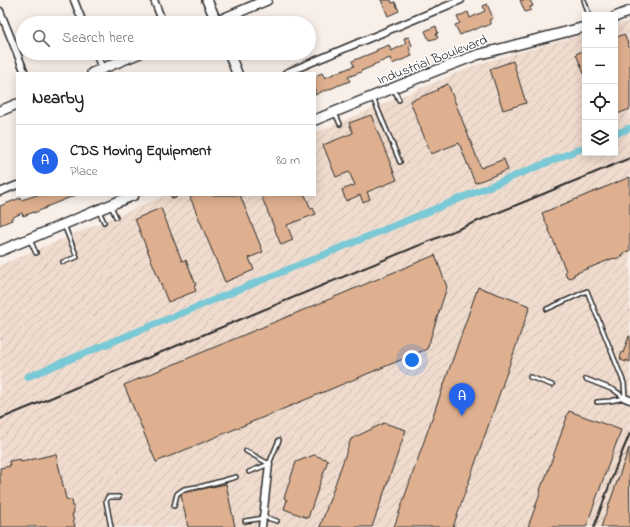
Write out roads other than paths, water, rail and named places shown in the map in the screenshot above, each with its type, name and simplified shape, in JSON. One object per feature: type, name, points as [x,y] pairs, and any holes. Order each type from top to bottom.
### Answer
[{"type":"main road","points":[[207,0],[213,16]]},
{"type":"main road","points":[[231,16],[267,0]]},
{"type":"main road","points":[[618,16],[628,13]]},
{"type":"main road","name":"Industrial Boulevard","points":[[316,120],[477,55],[582,29]]},
{"type":"main road","points":[[94,72],[123,60]]},
{"type":"main road","points":[[232,60],[237,72]]},
{"type":"main road","points":[[0,111],[16,104]]},
{"type":"main road","points":[[0,251],[132,196]]},
{"type":"street","points":[[74,0],[80,16]]},
{"type":"street","points":[[154,0],[161,16]]},
{"type":"street","points":[[288,72],[461,0]]},
{"type":"street","points":[[0,11],[16,49]]},
{"type":"street","points":[[21,60],[26,72]]},
{"type":"street","points":[[99,60],[102,69]]},
{"type":"street","points":[[0,192],[16,185]]},
{"type":"street","points":[[262,527],[269,464]]},
{"type":"lane","points":[[584,0],[588,12]]},
{"type":"lane","points":[[394,88],[399,100]]},
{"type":"lane","points":[[372,96],[400,162]]},
{"type":"lane","points":[[335,112],[340,124]]},
{"type":"lane","points":[[111,205],[116,218]]},
{"type":"lane","points":[[99,210],[104,222]]},
{"type":"lane","points":[[63,262],[77,257],[64,224]]},
{"type":"lane","points":[[29,239],[36,254]]},
{"type":"lane","points":[[547,309],[587,291],[624,383],[628,399]]},
{"type":"lane","points":[[530,377],[552,385]]},
{"type":"lane","points":[[586,379],[614,390],[628,399]]},
{"type":"lane","points":[[597,402],[628,399]]},
{"type":"lane","points":[[249,472],[269,464],[279,440]]},
{"type":"lane","points":[[246,452],[269,464]]},
{"type":"lane","points":[[174,506],[177,494],[184,489],[203,486],[236,477]]},
{"type":"lane","points":[[111,527],[106,501],[108,498],[119,497]]},
{"type":"lane","points":[[245,521],[264,517],[277,521]]},
{"type":"waterway","points":[[618,133],[630,128]]},
{"type":"waterway","points":[[27,377],[582,148]]},
{"type":"railway","points":[[0,419],[630,158]]},
{"type":"railway","points":[[594,527],[630,433]]},
{"type":"place","name":"CDS Moving Equipment","points":[[462,416]]}]
